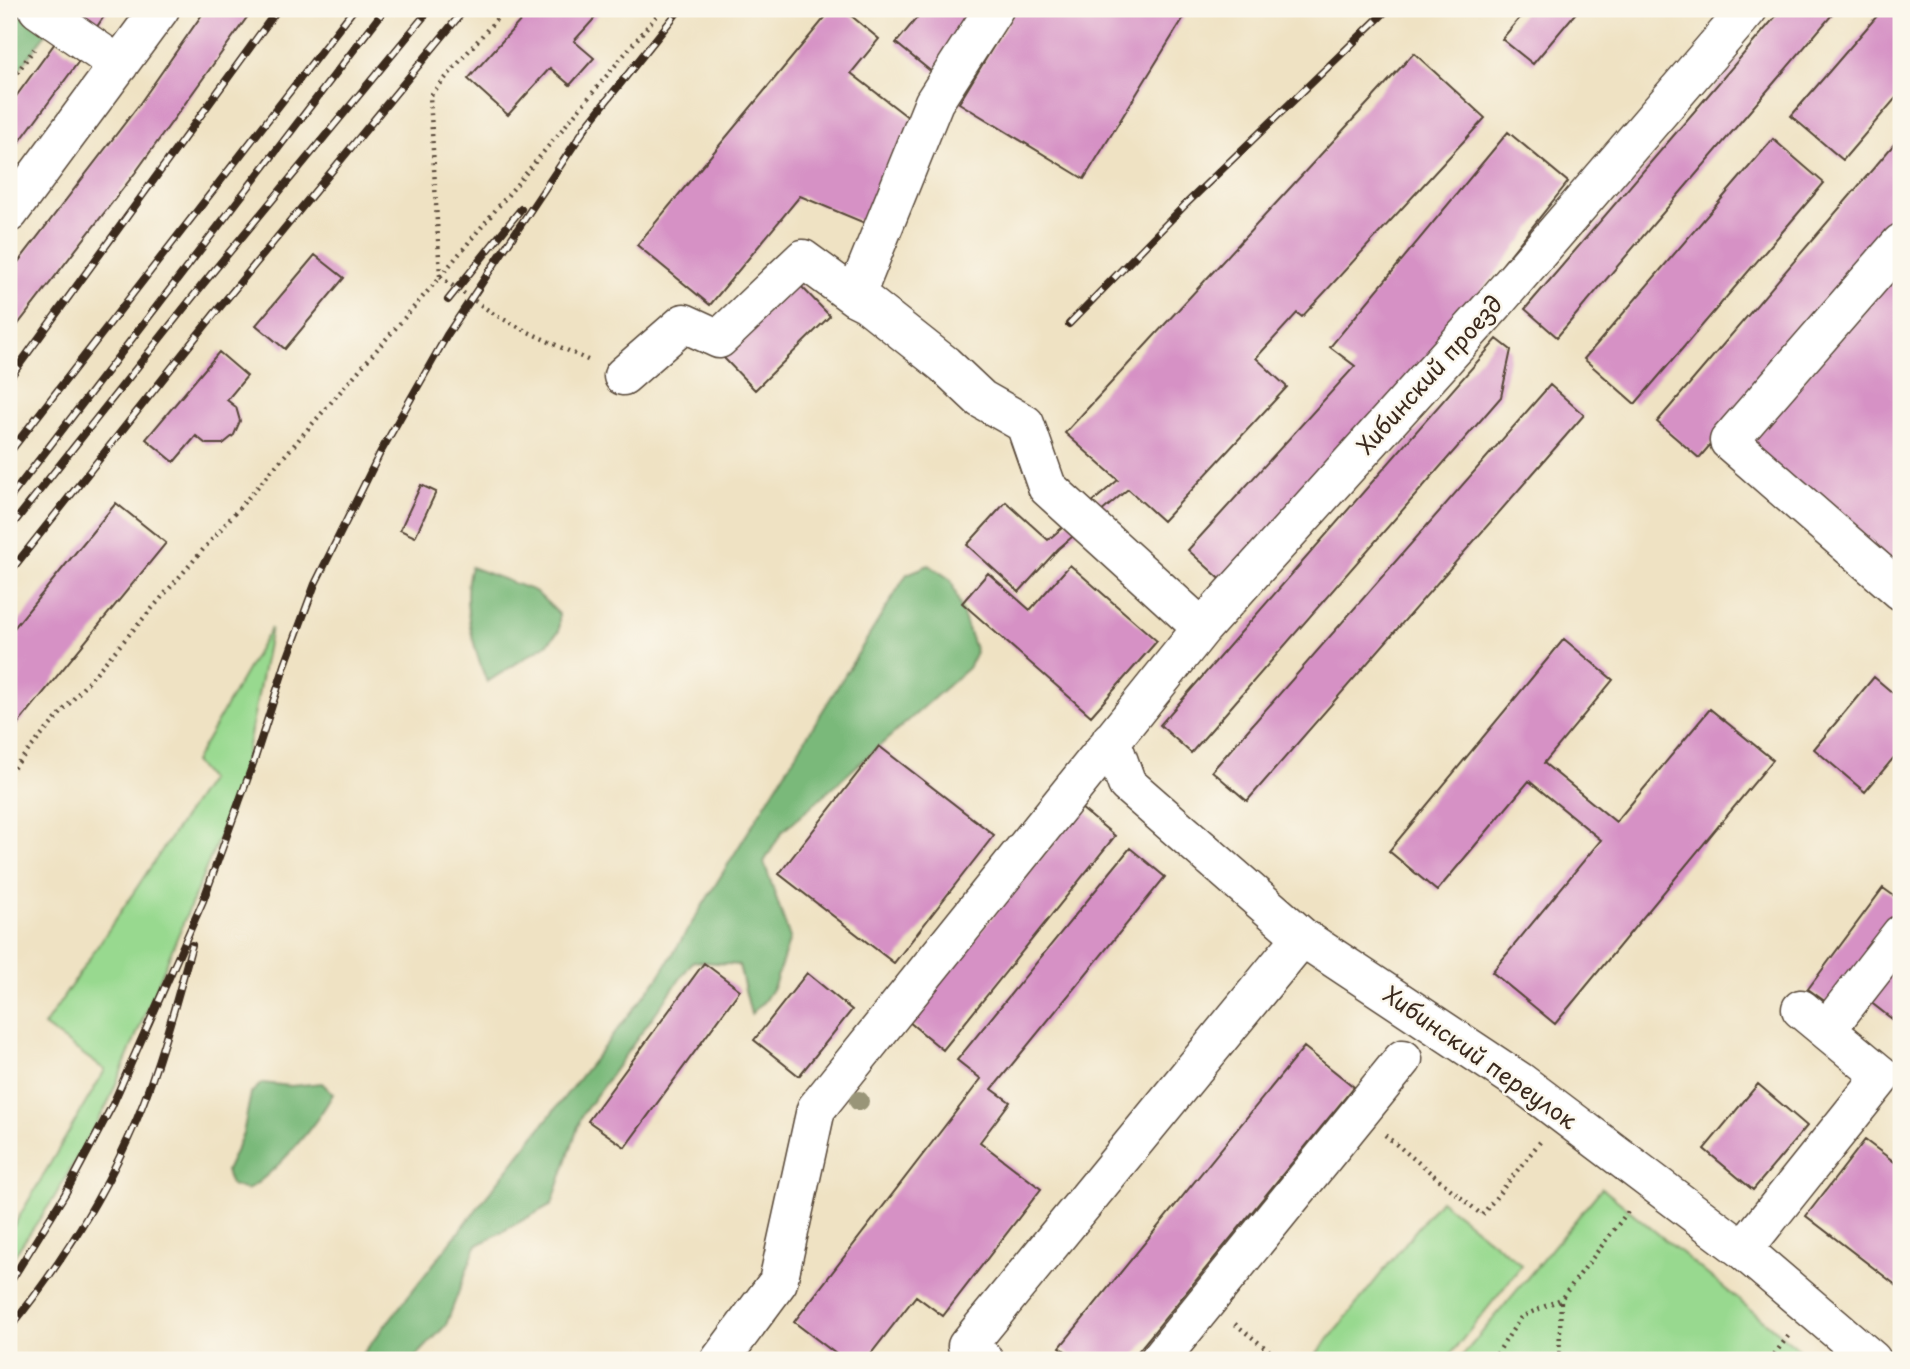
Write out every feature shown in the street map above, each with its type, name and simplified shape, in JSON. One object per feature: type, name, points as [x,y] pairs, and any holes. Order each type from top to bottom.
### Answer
[{"type":"street","points":[[38,9],[119,65]]},
{"type":"street","points":[[9,213],[160,9]]},
{"type":"street","points":[[855,297],[934,102],[993,9]]},
{"type":"street","name":"Хибинский проезд","points":[[720,1360],[778,1282],[816,1109],[1202,628],[1495,303],[1748,9]]},
{"type":"street","points":[[1901,243],[1729,441],[1901,591]]},
{"type":"street","points":[[623,376],[684,323],[719,339],[803,259],[907,334],[981,399],[1026,424],[1047,487],[1202,628]]},
{"type":"street","name":"Хибинский переулок","points":[[1111,740],[1127,784],[1302,937],[1518,1081],[1743,1250],[1872,1360]]},
{"type":"street","points":[[1743,1250],[1891,1084],[1814,1019],[1901,934]]},
{"type":"street","points":[[984,1360],[967,1346],[1302,937]]},
{"type":"street","points":[[1159,1360],[1403,1059]]},
{"type":"path","points":[[440,277],[430,96],[505,9]]},
{"type":"path","points":[[9,773],[440,277],[662,9]]},
{"type":"path","points":[[440,277],[494,314],[623,376]]},
{"type":"path","points":[[1360,1114],[1482,1215],[1541,1140]]},
{"type":"path","points":[[1493,1360],[1521,1317],[1561,1299],[1638,1199]]},
{"type":"path","points":[[1559,1360],[1561,1299]]},
{"type":"path","points":[[1207,1301],[1281,1360]]},
{"type":"path","points":[[1770,1360],[1796,1326]]},
{"type":"green space","points":[[9,9],[13,9],[46,33],[9,84]]},
{"type":"green space","points":[[929,565],[951,580],[976,652],[968,668],[782,832],[764,862],[790,938],[774,986],[764,1001],[751,1014],[739,965],[693,961],[582,1115],[552,1204],[476,1246],[446,1325],[413,1360],[358,1360],[658,978],[907,574]]},
{"type":"green space","points":[[471,567],[535,591],[559,614],[559,631],[547,644],[487,682],[470,625],[467,595]]},
{"type":"green space","points":[[271,628],[240,787],[108,1103],[54,1198],[9,1263],[9,1234],[105,1070],[44,1026],[209,780],[194,762]]},
{"type":"green space","points":[[262,1083],[291,1086],[322,1083],[333,1094],[295,1147],[247,1190],[231,1185],[226,1171],[243,1134],[251,1093]]},
{"type":"green space","points":[[1602,1188],[1812,1360],[1459,1360]]},
{"type":"green space","points":[[1440,1200],[1522,1265],[1446,1360],[1312,1360]]},
{"type":"building","points":[[71,9],[109,9],[96,28]]},
{"type":"building","points":[[206,9],[253,9],[135,173],[9,336],[9,274],[138,106]]},
{"type":"building","points":[[531,9],[603,9],[574,41],[594,58],[570,85],[550,68],[508,115],[468,79]]},
{"type":"building","points":[[832,9],[843,9],[879,39],[851,73],[918,125],[879,229],[800,196],[710,305],[637,245]]},
{"type":"building","points":[[924,9],[985,9],[933,73],[896,43]]},
{"type":"building","points":[[1016,9],[1189,9],[1084,179],[959,103]]},
{"type":"building","points":[[1527,9],[1579,9],[1533,64],[1502,39]]},
{"type":"building","points":[[1782,9],[1837,9],[1557,337],[1525,309]]},
{"type":"building","points":[[1883,9],[1901,9],[1901,92],[1843,160],[1791,116]]},
{"type":"building","points":[[55,43],[79,61],[9,156],[9,106]]},
{"type":"building","points":[[1414,53],[1485,118],[1302,317],[1297,313],[1256,358],[1287,387],[1163,521],[1128,489],[1058,549],[1019,592],[967,545],[1006,502],[1048,540],[1118,480],[1065,433]]},
{"type":"building","points":[[1508,132],[1568,182],[1394,401],[1227,585],[1188,550],[1355,366],[1330,347]]},
{"type":"building","points":[[1901,136],[1901,221],[1699,458],[1657,422]]},
{"type":"building","points":[[1773,139],[1824,183],[1635,404],[1584,359]]},
{"type":"building","points":[[315,255],[344,278],[285,349],[256,325]]},
{"type":"building","points":[[1901,265],[1901,573],[1749,445]]},
{"type":"building","points":[[797,282],[830,316],[755,390],[722,356]]},
{"type":"building","points":[[1497,339],[1511,350],[1501,397],[1191,753],[1160,725]]},
{"type":"building","points":[[219,352],[247,376],[227,400],[236,407],[240,421],[234,435],[223,444],[206,444],[196,436],[174,462],[146,439]]},
{"type":"building","points":[[1550,385],[1584,415],[1247,801],[1212,771]]},
{"type":"building","points":[[421,485],[436,492],[415,537],[400,530]]},
{"type":"building","points":[[116,503],[166,543],[9,735],[9,634]]},
{"type":"building","points":[[1070,565],[1157,641],[1091,716],[962,603],[988,573],[1030,610]]},
{"type":"building","points":[[1564,639],[1613,680],[1544,763],[1616,822],[1710,709],[1773,760],[1555,1024],[1492,972],[1601,840],[1529,781],[1437,891],[1389,851]]},
{"type":"building","points":[[1874,677],[1901,700],[1901,749],[1865,792],[1814,749]]},
{"type":"building","points":[[879,746],[994,835],[894,963],[779,874]]},
{"type":"building","points":[[1081,808],[1115,836],[943,1050],[908,1021]]},
{"type":"building","points":[[1130,848],[1165,877],[992,1089],[1010,1102],[980,1142],[1041,1189],[943,1316],[916,1296],[866,1360],[844,1360],[794,1322],[981,1079],[957,1060]]},
{"type":"building","points":[[1883,888],[1901,901],[1901,909],[1830,1005],[1808,989]]},
{"type":"building","points":[[1901,958],[1901,1026],[1869,1001]]},
{"type":"building","points":[[704,963],[740,990],[625,1147],[588,1121]]},
{"type":"building","points":[[807,973],[852,1010],[799,1076],[754,1040]]},
{"type":"building","points":[[1304,1047],[1354,1087],[1131,1360],[1077,1360],[1060,1347]]},
{"type":"building","points":[[1758,1084],[1807,1126],[1753,1190],[1704,1149]]},
{"type":"building","points":[[1865,1140],[1901,1167],[1901,1289],[1806,1216]]},
{"type":"railway","points":[[9,379],[278,9]]},
{"type":"railway","points":[[9,453],[354,9]]},
{"type":"railway","points":[[9,499],[385,9]]},
{"type":"railway","points":[[9,529],[203,284],[430,9]]},
{"type":"railway","points":[[9,573],[215,313],[465,9]]},
{"type":"railway","points":[[584,129],[680,9]]},
{"type":"railway","points":[[1069,324],[1187,203],[1388,9]]},
{"type":"railway","points":[[9,1284],[65,1194],[112,1106],[203,901],[315,584],[380,453],[447,335],[588,124]]},
{"type":"railway","points":[[448,300],[521,209]]},
{"type":"railway","points":[[9,1329],[80,1229],[111,1175],[153,1076],[192,945]]}]
